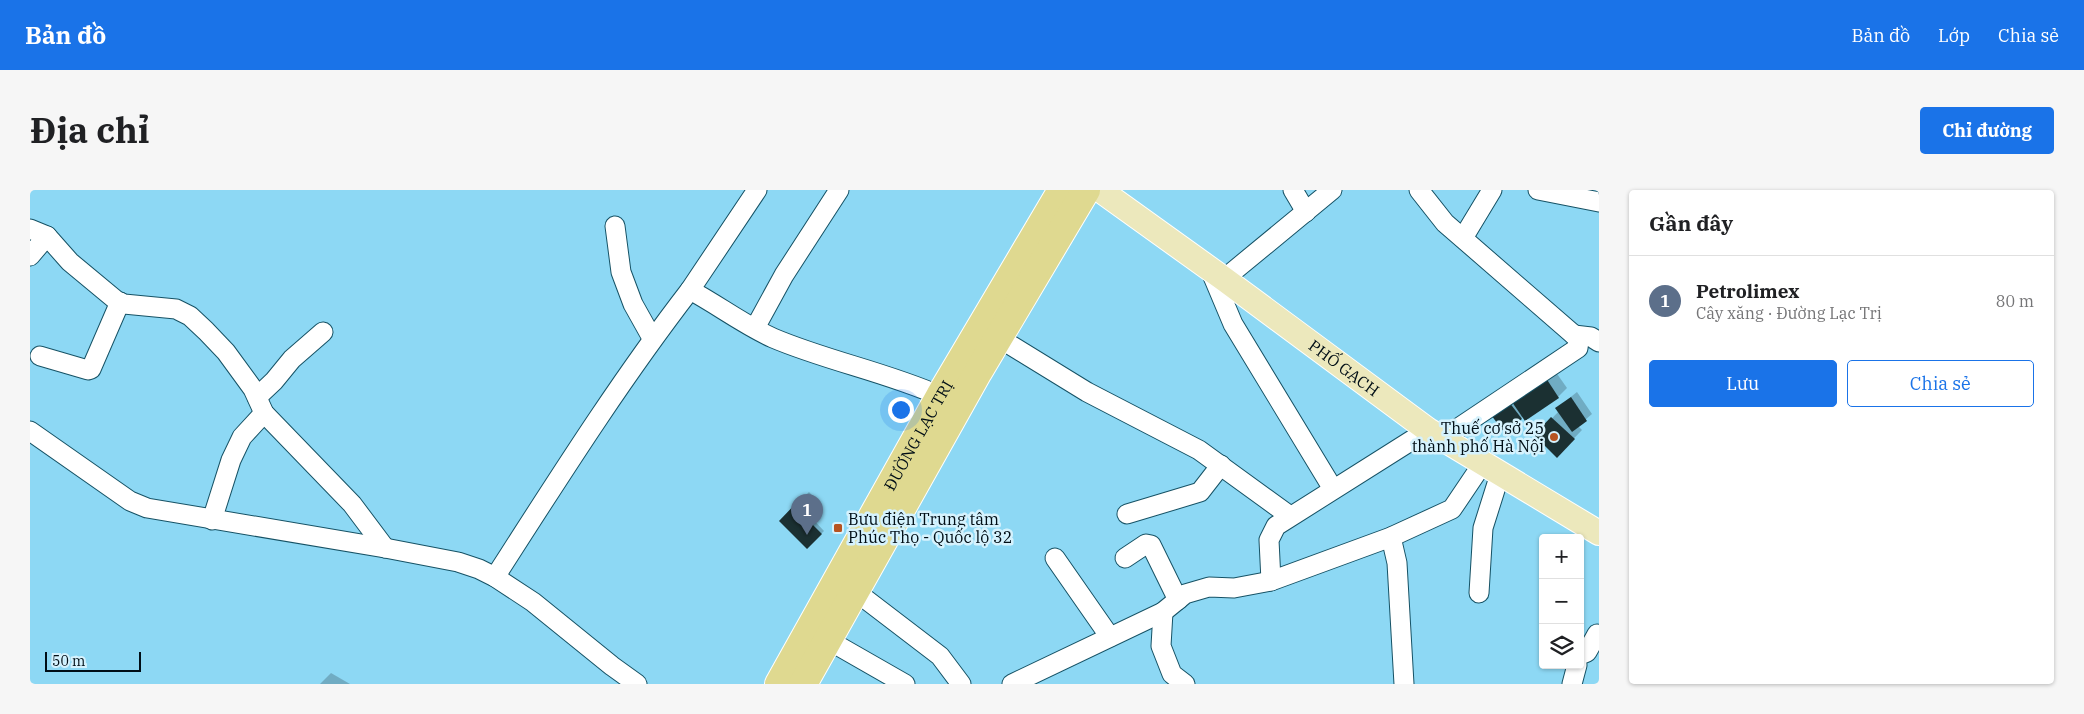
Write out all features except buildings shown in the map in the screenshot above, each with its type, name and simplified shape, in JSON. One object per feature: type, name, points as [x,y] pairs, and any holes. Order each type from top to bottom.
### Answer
[{"type":"highway","name":"ĐƯỜNG LẠC TRỊ","points":[[779,684],[940,396],[1062,190]]},
{"type":"highway","name":"ĐƯỜNG LẠC TRỊ","points":[[803,684],[999,338],[1086,190]]},
{"type":"main road","name":"PHỐ GẠCH","points":[[1100,190],[1217,273],[1435,434],[1599,533]]},
{"type":"street","points":[[495,577],[583,440],[652,338],[690,290],[758,190]]},
{"type":"street","points":[[755,328],[784,275],[839,190]]},
{"type":"street","points":[[1293,190],[1306,212]]},
{"type":"street","points":[[1332,190],[1306,212],[1217,273],[1233,324],[1333,489]]},
{"type":"street","points":[[1270,581],[1269,540],[1270,533],[1276,526],[1333,489],[1435,434],[1578,348],[1579,341],[1574,335],[1445,223],[1418,190]]},
{"type":"street","points":[[1463,238],[1492,190]]},
{"type":"street","points":[[1538,190],[1599,202]]},
{"type":"street","points":[[615,226],[621,272],[633,304],[652,338]]},
{"type":"street","points":[[30,229],[48,236],[70,262],[120,302],[176,309],[190,316],[226,352],[261,405],[352,504],[385,548]]},
{"type":"street","points":[[30,256],[48,236]]},
{"type":"street","points":[[690,290],[772,338],[864,370],[910,383],[940,396]]},
{"type":"street","points":[[40,356],[88,370],[91,369],[120,302]]},
{"type":"street","points":[[212,520],[231,460],[274,382],[292,359],[322,332]]},
{"type":"street","points":[[1574,335],[1591,337],[1599,342]]},
{"type":"street","points":[[999,338],[1087,392],[1170,434],[1221,465],[1290,516]]},
{"type":"street","points":[[30,431],[130,501],[147,508],[385,548],[458,562],[479,569],[495,577],[559,622],[637,684]]},
{"type":"street","points":[[1127,514],[1200,492],[1221,465]]},
{"type":"street","points":[[1012,684],[1163,612],[1185,594],[1209,587],[1234,588],[1270,581],[1391,537],[1452,510],[1492,468]]},
{"type":"street","points":[[1479,593],[1483,528],[1492,468]]},
{"type":"street","points":[[1391,537],[1397,563],[1404,684]]},
{"type":"street","points":[[1125,558],[1146,544],[1150,545],[1178,600]]},
{"type":"street","points":[[1055,558],[1110,637]]},
{"type":"street","points":[[856,591],[940,656],[962,684]]},
{"type":"street","points":[[1163,612],[1161,646],[1172,674],[1185,684]]},
{"type":"street","points":[[1584,653],[1587,652],[1597,634]]},
{"type":"street","points":[[828,640],[905,684]]},
{"type":"street","points":[[1572,684],[1576,669]]},
{"type":"place","name":"Thuế cơ sở 25 thành phố Hà Nội","points":[[1554,437]]},
{"type":"place","name":"Bưu điện Trung tâm Phúc Thọ - Quốc lộ 32","points":[[838,528]]},
{"type":"place","name":"Petrolimex","points":[[807,535]]}]
